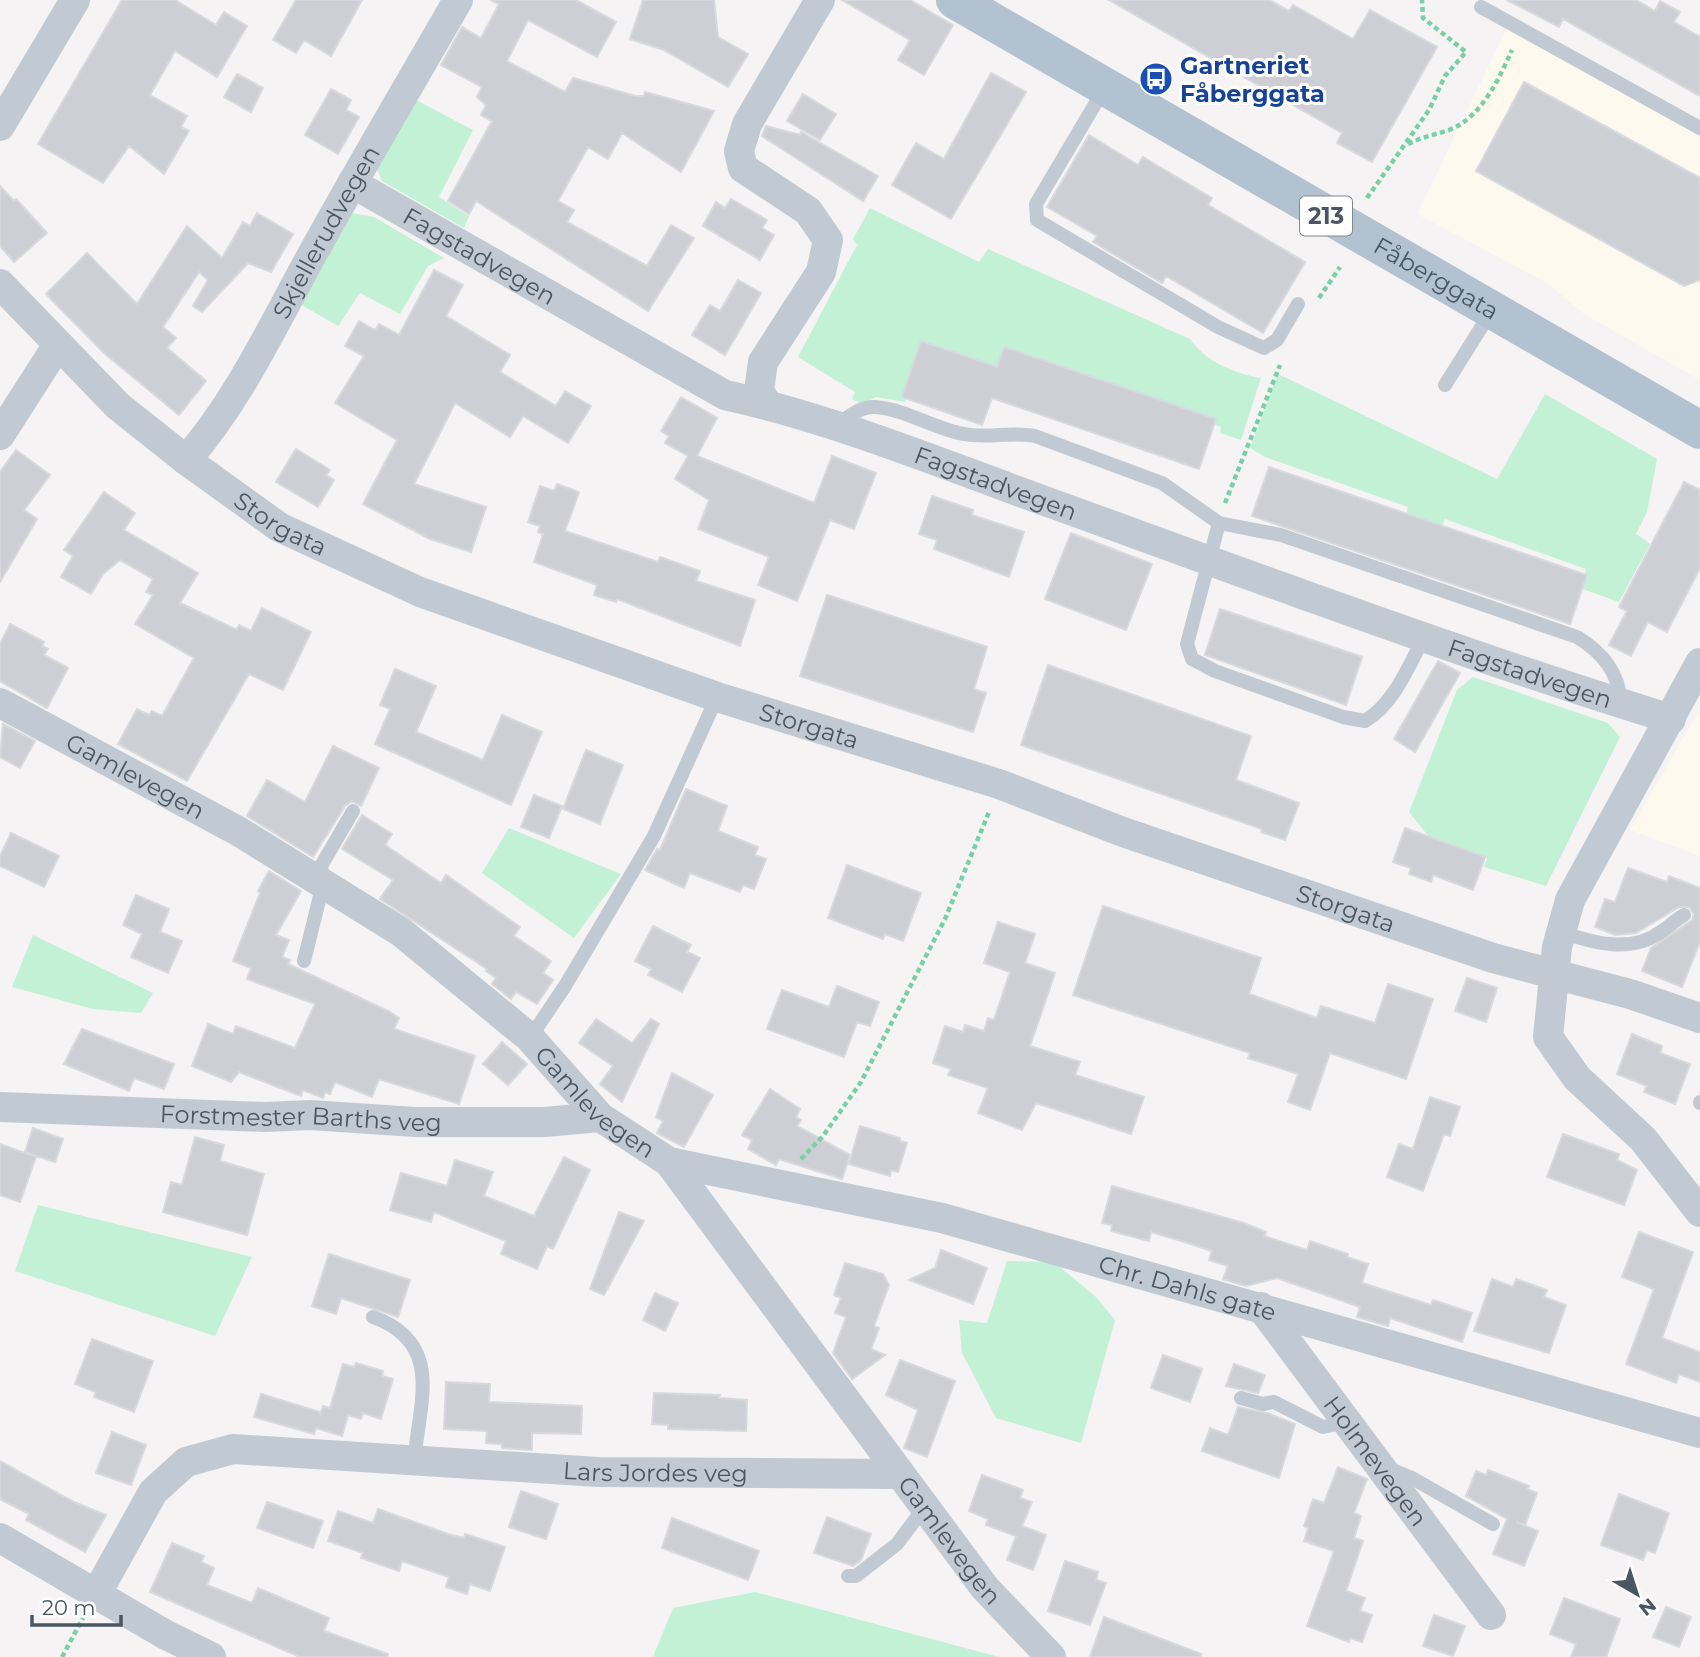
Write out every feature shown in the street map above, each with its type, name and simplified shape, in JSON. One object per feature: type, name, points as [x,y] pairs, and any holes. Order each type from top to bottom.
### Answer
[{"type":"main road","name":"Fåberggata","points":[[955,0],[1492,312],[1700,429]]},
{"type":"street","points":[[0,126],[75,0]]},
{"type":"street","name":"Skjellerudvegen","points":[[186,460],[201,443],[250,368],[352,183],[458,0]]},
{"type":"street","points":[[767,404],[758,391],[763,362],[821,272],[828,240],[808,211],[743,168],[739,151],[751,117],[820,0]]},
{"type":"street","name":"Fagstadvegen","points":[[352,183],[725,395],[767,404],[835,426],[1210,560],[1671,719]]},
{"type":"street","name":"Storgata","points":[[0,284],[57,346],[118,406],[186,460],[279,527],[420,592],[717,696],[999,784],[1123,832],[1493,958],[1630,994],[1700,1018]]},
{"type":"street","points":[[0,435],[57,346]]},
{"type":"street","points":[[1700,663],[1570,900],[1554,974],[1548,1037],[1577,1077],[1643,1139],[1700,1212]]},
{"type":"street","name":"Gamlevegen","points":[[0,703],[239,831],[401,932],[530,1038],[600,1117],[668,1163],[985,1588],[1051,1657]]},
{"type":"street","name":"Forstmester Barths veg","points":[[0,1107],[265,1117],[310,1115],[415,1122],[545,1122],[600,1117]]},
{"type":"street","name":"Chr. Dahls gate","points":[[668,1163],[942,1218],[1700,1433]]},
{"type":"street","name":"Holmevegen","points":[[1261,1307],[1491,1615]]},
{"type":"street","name":"Lars Jordes veg","points":[[97,1593],[153,1492],[186,1462],[233,1449],[598,1472],[898,1474]]},
{"type":"street","points":[[0,1538],[166,1635],[211,1657]]},
{"type":"lane","points":[[1481,7],[1700,128]]},
{"type":"lane","points":[[1105,88],[1036,204],[1037,220],[1219,327],[1264,348],[1277,340],[1298,304]]},
{"type":"lane","points":[[1445,385],[1492,312]]},
{"type":"lane","points":[[835,426],[853,413],[875,407],[962,434],[979,436],[1015,432],[1035,436],[1162,483],[1219,523],[1281,535],[1577,637],[1592,646],[1614,672],[1621,703]]},
{"type":"lane","points":[[1219,523],[1187,644],[1192,659],[1215,671],[1343,716],[1365,721],[1377,714],[1396,690],[1425,635]]},
{"type":"lane","points":[[530,1038],[565,986],[654,836],[717,696]]},
{"type":"lane","points":[[304,961],[323,884],[321,866],[353,811]]},
{"type":"lane","points":[[1561,932],[1621,946],[1653,936],[1684,915]]},
{"type":"lane","points":[[373,1317],[394,1324],[410,1338],[420,1359],[424,1379],[414,1462]]},
{"type":"lane","points":[[1241,1398],[1263,1404],[1274,1402],[1323,1427],[1347,1422]]},
{"type":"lane","points":[[1379,1464],[1412,1478],[1493,1524]]},
{"type":"lane","points":[[848,1576],[856,1576],[864,1571],[897,1545],[924,1508]]},
{"type":"path","points":[[1367,198],[1407,145],[1429,110],[1445,76],[1466,52],[1423,18],[1422,0]]},
{"type":"path","points":[[1407,145],[1425,135],[1450,129],[1472,115],[1491,92],[1522,30]]},
{"type":"path","points":[[1317,309],[1320,296],[1340,267]]},
{"type":"path","points":[[1219,523],[1265,395],[1285,358]]},
{"type":"path","points":[[777,1185],[823,1136],[861,1082],[945,919],[999,784]]},
{"type":"path","points":[[62,1657],[97,1593]]},
{"type":"shaded area","points":[[1507,28],[1700,134],[1700,380],[1584,314],[1547,283],[1417,214]]},
{"type":"shaded area","points":[[1700,709],[1700,856],[1630,830]]},
{"type":"green space","points":[[416,100],[473,130],[439,197],[469,216],[464,228],[382,181],[377,169]]},
{"type":"green space","points":[[870,208],[979,262],[988,249],[1190,339],[1204,354],[1221,365],[1261,378],[1241,440],[1220,433],[1221,427],[1008,350],[1000,372],[925,345],[905,402],[876,397],[862,404],[852,399],[855,392],[798,357],[857,245],[853,239]]},
{"type":"green space","points":[[351,213],[374,217],[444,258],[428,266],[400,314],[360,293],[338,326],[300,304]]},
{"type":"green space","points":[[1278,374],[1497,479],[1545,394],[1657,459],[1647,512],[1636,534],[1650,544],[1619,602],[1580,588],[1586,569],[1445,519],[1441,529],[1405,518],[1408,507],[1265,457],[1250,448]]},
{"type":"green space","points":[[1473,677],[1608,723],[1620,737],[1546,886],[1484,867],[1487,858],[1429,837],[1409,812],[1457,690]]},
{"type":"green space","points":[[509,828],[621,874],[574,938],[482,873]]},
{"type":"green space","points":[[33,935],[153,993],[141,1013],[93,1009],[12,987]]},
{"type":"green space","points":[[38,1205],[252,1257],[215,1336],[15,1271]]},
{"type":"green space","points":[[1007,1261],[1054,1262],[1096,1297],[1115,1320],[1081,1443],[996,1418],[962,1353],[959,1320],[987,1323]]},
{"type":"green space","points":[[755,1592],[999,1657],[653,1657],[673,1608]]},
{"type":"building","points":[[122,0],[175,0],[216,25],[224,12],[247,26],[217,77],[175,51],[150,95],[187,116],[181,127],[189,131],[164,174],[129,146],[103,183],[38,144]]},
{"type":"building","points":[[296,0],[362,0],[331,56],[304,40],[296,53],[273,40]]},
{"type":"building","points":[[491,0],[576,0],[616,22],[597,57],[528,20],[507,61],[565,92],[573,78],[635,96],[644,96],[645,92],[714,111],[681,172],[622,133],[608,159],[588,147],[558,201],[574,210],[567,222],[647,266],[671,225],[694,238],[648,311],[476,201],[469,214],[448,201],[492,121],[481,115],[486,105],[477,97],[482,87],[441,65],[462,27],[481,38],[499,4]]},
{"type":"building","points":[[643,0],[714,0],[718,37],[748,54],[728,87],[664,50],[630,39]]},
{"type":"building","points":[[842,0],[910,0],[953,25],[924,75],[898,60],[910,40]]},
{"type":"building","points":[[1109,0],[1269,0],[1289,11],[1293,5],[1353,39],[1370,10],[1437,47],[1372,162],[1337,143],[1342,133]]},
{"type":"building","points":[[1507,0],[1636,0],[1655,11],[1660,1],[1680,12],[1674,22],[1700,37],[1700,96],[1563,19],[1559,27]]},
{"type":"building","points":[[991,73],[1026,92],[951,219],[892,185],[916,143],[944,159]]},
{"type":"building","points":[[237,74],[263,88],[251,112],[224,97]]},
{"type":"building","points":[[1524,82],[1700,178],[1700,280],[1684,286],[1476,171]]},
{"type":"building","points":[[331,89],[351,100],[346,110],[359,117],[338,154],[305,135]]},
{"type":"building","points":[[803,94],[836,114],[820,140],[787,121]]},
{"type":"building","points":[[766,126],[800,135],[801,132],[878,176],[863,201],[762,136]]},
{"type":"building","points":[[1089,135],[1138,165],[1143,157],[1212,198],[1208,205],[1305,262],[1263,333],[1166,276],[1162,283],[1093,242],[1097,236],[1047,207]]},
{"type":"building","points":[[0,186],[14,201],[16,199],[47,233],[14,262],[0,246]]},
{"type":"building","points":[[731,199],[767,220],[762,228],[774,235],[760,260],[703,226],[716,202],[725,208]]},
{"type":"building","points":[[257,213],[293,234],[271,272],[248,263],[202,312],[193,306],[208,280],[199,272],[163,327],[176,338],[167,348],[206,381],[179,415],[104,353],[46,294],[87,253],[137,304],[187,226],[222,258],[243,222],[250,226]]},
{"type":"building","points":[[434,270],[463,285],[446,316],[510,355],[500,372],[556,406],[565,391],[591,406],[568,443],[523,416],[510,437],[455,403],[414,484],[486,507],[471,552],[430,539],[363,504],[397,440],[335,403],[364,356],[345,346],[359,321],[375,330],[379,324],[399,335]]},
{"type":"building","points":[[738,280],[761,293],[725,355],[692,335],[710,305],[720,311]]},
{"type":"building","points":[[921,341],[997,367],[1004,347],[1216,419],[1199,469],[992,398],[982,425],[902,397]]},
{"type":"building","points":[[681,397],[717,418],[697,456],[814,503],[832,456],[876,473],[854,529],[830,520],[797,601],[758,585],[769,557],[698,529],[709,500],[675,479],[688,456],[665,443],[669,436],[661,431]]},
{"type":"building","points":[[296,449],[330,470],[326,475],[334,480],[318,507],[276,482]]},
{"type":"building","points":[[16,450],[50,475],[24,510],[37,519],[0,582],[0,472]]},
{"type":"building","points":[[1269,467],[1587,575],[1570,624],[1252,516]]},
{"type":"building","points":[[1684,482],[1700,490],[1700,568],[1667,632],[1648,622],[1631,656],[1609,645],[1627,611],[1619,607]]},
{"type":"building","points":[[557,484],[579,492],[565,531],[658,562],[660,557],[700,571],[696,581],[755,600],[740,646],[617,599],[616,602],[594,595],[597,585],[534,562],[543,534],[538,532],[540,526],[528,522],[540,486],[554,491]]},
{"type":"building","points":[[104,492],[135,513],[124,530],[198,573],[180,603],[237,630],[239,625],[251,631],[262,608],[311,632],[283,690],[249,674],[187,781],[118,744],[137,709],[149,715],[152,711],[162,716],[194,658],[135,624],[153,595],[146,592],[153,579],[120,560],[103,574],[91,594],[61,577],[73,556],[64,550]]},
{"type":"building","points":[[932,496],[973,510],[972,515],[1024,532],[1009,577],[934,549],[937,540],[919,534]]},
{"type":"building","points":[[1071,533],[1152,564],[1126,630],[1045,599]]},
{"type":"building","points":[[827,595],[987,647],[974,689],[986,693],[973,732],[800,676]]},
{"type":"building","points":[[1220,609],[1362,657],[1346,705],[1205,655]]},
{"type":"building","points":[[10,624],[44,642],[42,646],[48,649],[44,655],[68,668],[47,708],[0,681],[0,644]]},
{"type":"building","points":[[1438,661],[1460,673],[1415,752],[1394,739]]},
{"type":"building","points":[[1048,665],[1251,736],[1236,780],[1299,803],[1285,840],[1261,832],[1262,829],[1021,745]]},
{"type":"building","points":[[395,669],[436,686],[416,732],[483,760],[502,715],[542,732],[511,805],[375,744],[390,709],[380,705]]},
{"type":"building","points":[[3,724],[35,741],[20,768],[0,757]]},
{"type":"building","points":[[333,746],[379,768],[361,806],[352,801],[345,806],[313,857],[247,816],[267,780],[305,802]]},
{"type":"building","points":[[586,750],[623,765],[600,824],[563,809]]},
{"type":"building","points":[[686,789],[727,806],[718,831],[758,847],[755,855],[766,859],[754,889],[743,885],[740,892],[690,873],[684,888],[645,870],[657,849],[660,850]]},
{"type":"building","points":[[534,795],[562,806],[549,838],[521,827]]},
{"type":"building","points":[[362,815],[392,834],[385,845],[441,883],[446,875],[520,927],[514,936],[551,961],[543,973],[553,980],[537,1004],[516,992],[511,999],[492,984],[496,978],[486,971],[487,969],[380,899],[393,880],[342,849]]},
{"type":"building","points":[[1405,828],[1485,857],[1473,890],[1433,875],[1431,882],[1409,874],[1411,868],[1393,862]]},
{"type":"building","points":[[11,833],[59,856],[44,887],[0,866],[0,856]]},
{"type":"building","points":[[847,865],[921,893],[903,941],[885,934],[883,939],[828,918]]},
{"type":"building","points":[[1628,868],[1667,882],[1669,876],[1700,888],[1700,942],[1682,987],[1642,971],[1651,948],[1692,920],[1694,914],[1689,907],[1679,907],[1636,933],[1615,935],[1595,927],[1605,899],[1615,902]]},
{"type":"building","points":[[269,871],[301,891],[276,935],[289,940],[282,957],[290,960],[288,964],[399,1018],[394,1029],[475,1056],[459,1104],[379,1079],[372,1097],[335,1082],[330,1094],[325,1092],[323,1098],[303,1090],[301,1096],[239,1072],[231,1082],[192,1066],[208,1024],[233,1034],[236,1026],[295,1048],[315,1004],[247,979],[251,968],[233,961],[260,893],[258,891]]},
{"type":"building","points":[[136,895],[169,909],[160,932],[182,941],[168,973],[131,957],[142,934],[123,925]]},
{"type":"building","points":[[1103,906],[1261,958],[1249,994],[1317,1018],[1321,1006],[1375,1023],[1388,984],[1433,999],[1406,1079],[1330,1053],[1310,1110],[1288,1102],[1298,1074],[1248,1058],[1250,1053],[1073,995]]},
{"type":"building","points":[[998,922],[1035,934],[1025,963],[1055,973],[1030,1046],[1080,1062],[1075,1075],[1144,1097],[1131,1134],[1036,1103],[1022,1130],[978,1113],[988,1088],[948,1075],[951,1069],[933,1063],[945,1026],[963,1032],[965,1025],[984,1031],[988,1018],[994,1020],[1010,972],[984,963]]},
{"type":"building","points":[[653,926],[691,945],[687,952],[700,958],[682,992],[648,975],[651,969],[635,961]]},
{"type":"building","points":[[1467,978],[1497,988],[1486,1022],[1455,1011]]},
{"type":"building","points":[[837,986],[879,1002],[870,1026],[857,1022],[844,1057],[767,1029],[782,990],[829,1007]]},
{"type":"building","points":[[596,1019],[632,1043],[651,1019],[659,1024],[622,1102],[600,1084],[613,1066],[579,1043]]},
{"type":"building","points":[[82,1029],[174,1064],[164,1089],[134,1078],[129,1091],[64,1064]]},
{"type":"building","points":[[1632,1034],[1662,1046],[1660,1053],[1690,1064],[1675,1104],[1644,1092],[1647,1086],[1617,1074]]},
{"type":"building","points":[[502,1042],[527,1064],[508,1085],[483,1064]]},
{"type":"building","points":[[672,1073],[713,1095],[684,1147],[657,1133],[663,1121],[656,1117]]},
{"type":"building","points":[[770,1089],[800,1109],[796,1117],[801,1120],[797,1126],[850,1155],[842,1179],[779,1159],[776,1165],[748,1149],[752,1140],[742,1135]]},
{"type":"building","points":[[1430,1097],[1460,1107],[1450,1136],[1444,1134],[1423,1191],[1387,1177],[1399,1144],[1413,1149]]},
{"type":"building","points":[[860,1126],[900,1138],[900,1141],[907,1143],[898,1172],[891,1170],[890,1176],[849,1164]]},
{"type":"building","points":[[33,1128],[63,1139],[55,1162],[25,1152]]},
{"type":"building","points":[[1563,1134],[1619,1154],[1617,1160],[1637,1170],[1624,1205],[1547,1177]]},
{"type":"building","points":[[195,1137],[224,1145],[220,1161],[264,1174],[247,1235],[163,1212],[171,1182],[182,1185]]},
{"type":"building","points":[[0,1144],[36,1157],[20,1202],[0,1195]]},
{"type":"building","points":[[564,1157],[590,1170],[553,1249],[547,1246],[537,1269],[501,1254],[506,1241],[434,1212],[431,1222],[390,1210],[401,1173],[447,1186],[455,1160],[493,1172],[484,1196],[534,1216]]},
{"type":"building","points":[[1112,1186],[1244,1223],[1266,1232],[1264,1236],[1307,1250],[1310,1241],[1348,1254],[1347,1257],[1368,1264],[1362,1283],[1431,1305],[1433,1300],[1472,1313],[1462,1342],[1390,1318],[1388,1326],[1357,1317],[1360,1307],[1277,1278],[1246,1286],[1223,1279],[1228,1266],[1209,1260],[1212,1251],[1151,1232],[1149,1241],[1111,1231],[1112,1225],[1102,1223]]},
{"type":"building","points":[[619,1212],[644,1221],[604,1295],[590,1289]]},
{"type":"building","points":[[1639,1232],[1693,1252],[1662,1338],[1700,1352],[1700,1382],[1679,1374],[1676,1383],[1626,1364],[1654,1289],[1622,1277]]},
{"type":"building","points":[[941,1250],[987,1268],[973,1304],[909,1280],[935,1268]]},
{"type":"building","points":[[329,1254],[410,1280],[398,1317],[341,1298],[336,1314],[312,1306]]},
{"type":"building","points":[[845,1263],[883,1274],[889,1285],[874,1326],[879,1328],[871,1349],[885,1355],[852,1379],[833,1353],[846,1317],[835,1313],[841,1298],[834,1295]]},
{"type":"building","points":[[1492,1279],[1513,1287],[1516,1279],[1547,1290],[1544,1297],[1566,1305],[1549,1353],[1474,1331]]},
{"type":"building","points":[[655,1293],[678,1303],[665,1331],[643,1320]]},
{"type":"building","points":[[92,1339],[153,1361],[134,1412],[94,1397],[96,1392],[75,1384]]},
{"type":"building","points":[[1163,1355],[1202,1369],[1190,1402],[1151,1388]]},
{"type":"building","points":[[900,1360],[955,1381],[927,1457],[904,1448],[918,1410],[886,1395]]},
{"type":"building","points":[[356,1363],[383,1371],[382,1376],[393,1379],[381,1419],[363,1413],[361,1419],[348,1415],[342,1436],[316,1428],[314,1434],[254,1417],[261,1394],[320,1412],[320,1415],[323,1406],[330,1408],[343,1364],[354,1367]]},
{"type":"building","points":[[1234,1364],[1265,1375],[1258,1393],[1226,1386]]},
{"type":"building","points":[[446,1382],[490,1384],[489,1402],[582,1406],[581,1434],[532,1433],[532,1450],[502,1448],[502,1444],[486,1443],[487,1431],[444,1429]]},
{"type":"building","points":[[654,1393],[720,1395],[719,1398],[747,1400],[746,1431],[668,1429],[668,1425],[652,1424]]},
{"type":"building","points":[[1238,1407],[1267,1413],[1295,1424],[1279,1478],[1202,1451],[1210,1428],[1228,1435]]},
{"type":"building","points":[[112,1432],[146,1445],[131,1485],[96,1473]]},
{"type":"building","points":[[0,1461],[74,1502],[106,1515],[85,1552],[26,1520],[29,1514],[0,1499]]},
{"type":"building","points":[[1338,1467],[1367,1479],[1354,1513],[1361,1516],[1354,1538],[1363,1541],[1346,1591],[1365,1598],[1360,1611],[1372,1615],[1362,1642],[1350,1638],[1349,1642],[1307,1626],[1334,1551],[1304,1541],[1308,1528],[1304,1526],[1313,1499],[1324,1503]]},
{"type":"building","points":[[1488,1470],[1529,1486],[1527,1489],[1537,1493],[1525,1525],[1516,1522],[1538,1531],[1524,1566],[1493,1554],[1507,1519],[1466,1496],[1476,1471],[1486,1475]]},
{"type":"building","points":[[982,1475],[1023,1490],[1020,1498],[1032,1502],[1022,1526],[1046,1535],[1033,1570],[1007,1560],[1016,1536],[986,1525],[988,1519],[969,1511]]},
{"type":"building","points":[[521,1491],[558,1504],[546,1539],[509,1527]]},
{"type":"building","points":[[1619,1494],[1669,1513],[1655,1553],[1647,1550],[1643,1560],[1601,1545]]},
{"type":"building","points":[[267,1502],[323,1521],[313,1548],[257,1528]]},
{"type":"building","points":[[378,1509],[448,1534],[464,1538],[465,1534],[505,1547],[490,1591],[470,1584],[467,1594],[446,1587],[449,1577],[402,1561],[399,1571],[361,1558],[363,1553],[328,1541],[338,1511],[373,1523]]},
{"type":"building","points":[[827,1517],[871,1534],[861,1560],[853,1566],[814,1553]]},
{"type":"building","points":[[672,1518],[759,1551],[748,1580],[662,1548]]},
{"type":"building","points":[[172,1543],[204,1556],[201,1562],[214,1568],[207,1585],[252,1603],[258,1588],[329,1618],[324,1631],[388,1654],[387,1657],[300,1657],[150,1592]]},
{"type":"building","points":[[1065,1561],[1098,1572],[1096,1580],[1106,1583],[1090,1625],[1048,1611]]},
{"type":"building","points":[[1564,1598],[1620,1619],[1606,1657],[1571,1657],[1576,1644],[1550,1634]]},
{"type":"building","points":[[1666,1607],[1691,1617],[1679,1647],[1653,1637]]},
{"type":"building","points":[[1434,1615],[1465,1626],[1453,1656],[1423,1646]]},
{"type":"building","points":[[1104,1617],[1201,1654],[1201,1657],[1090,1657]]},
{"type":"place","name":"Gartneriet Fåberggata","points":[[1156,79]]}]
